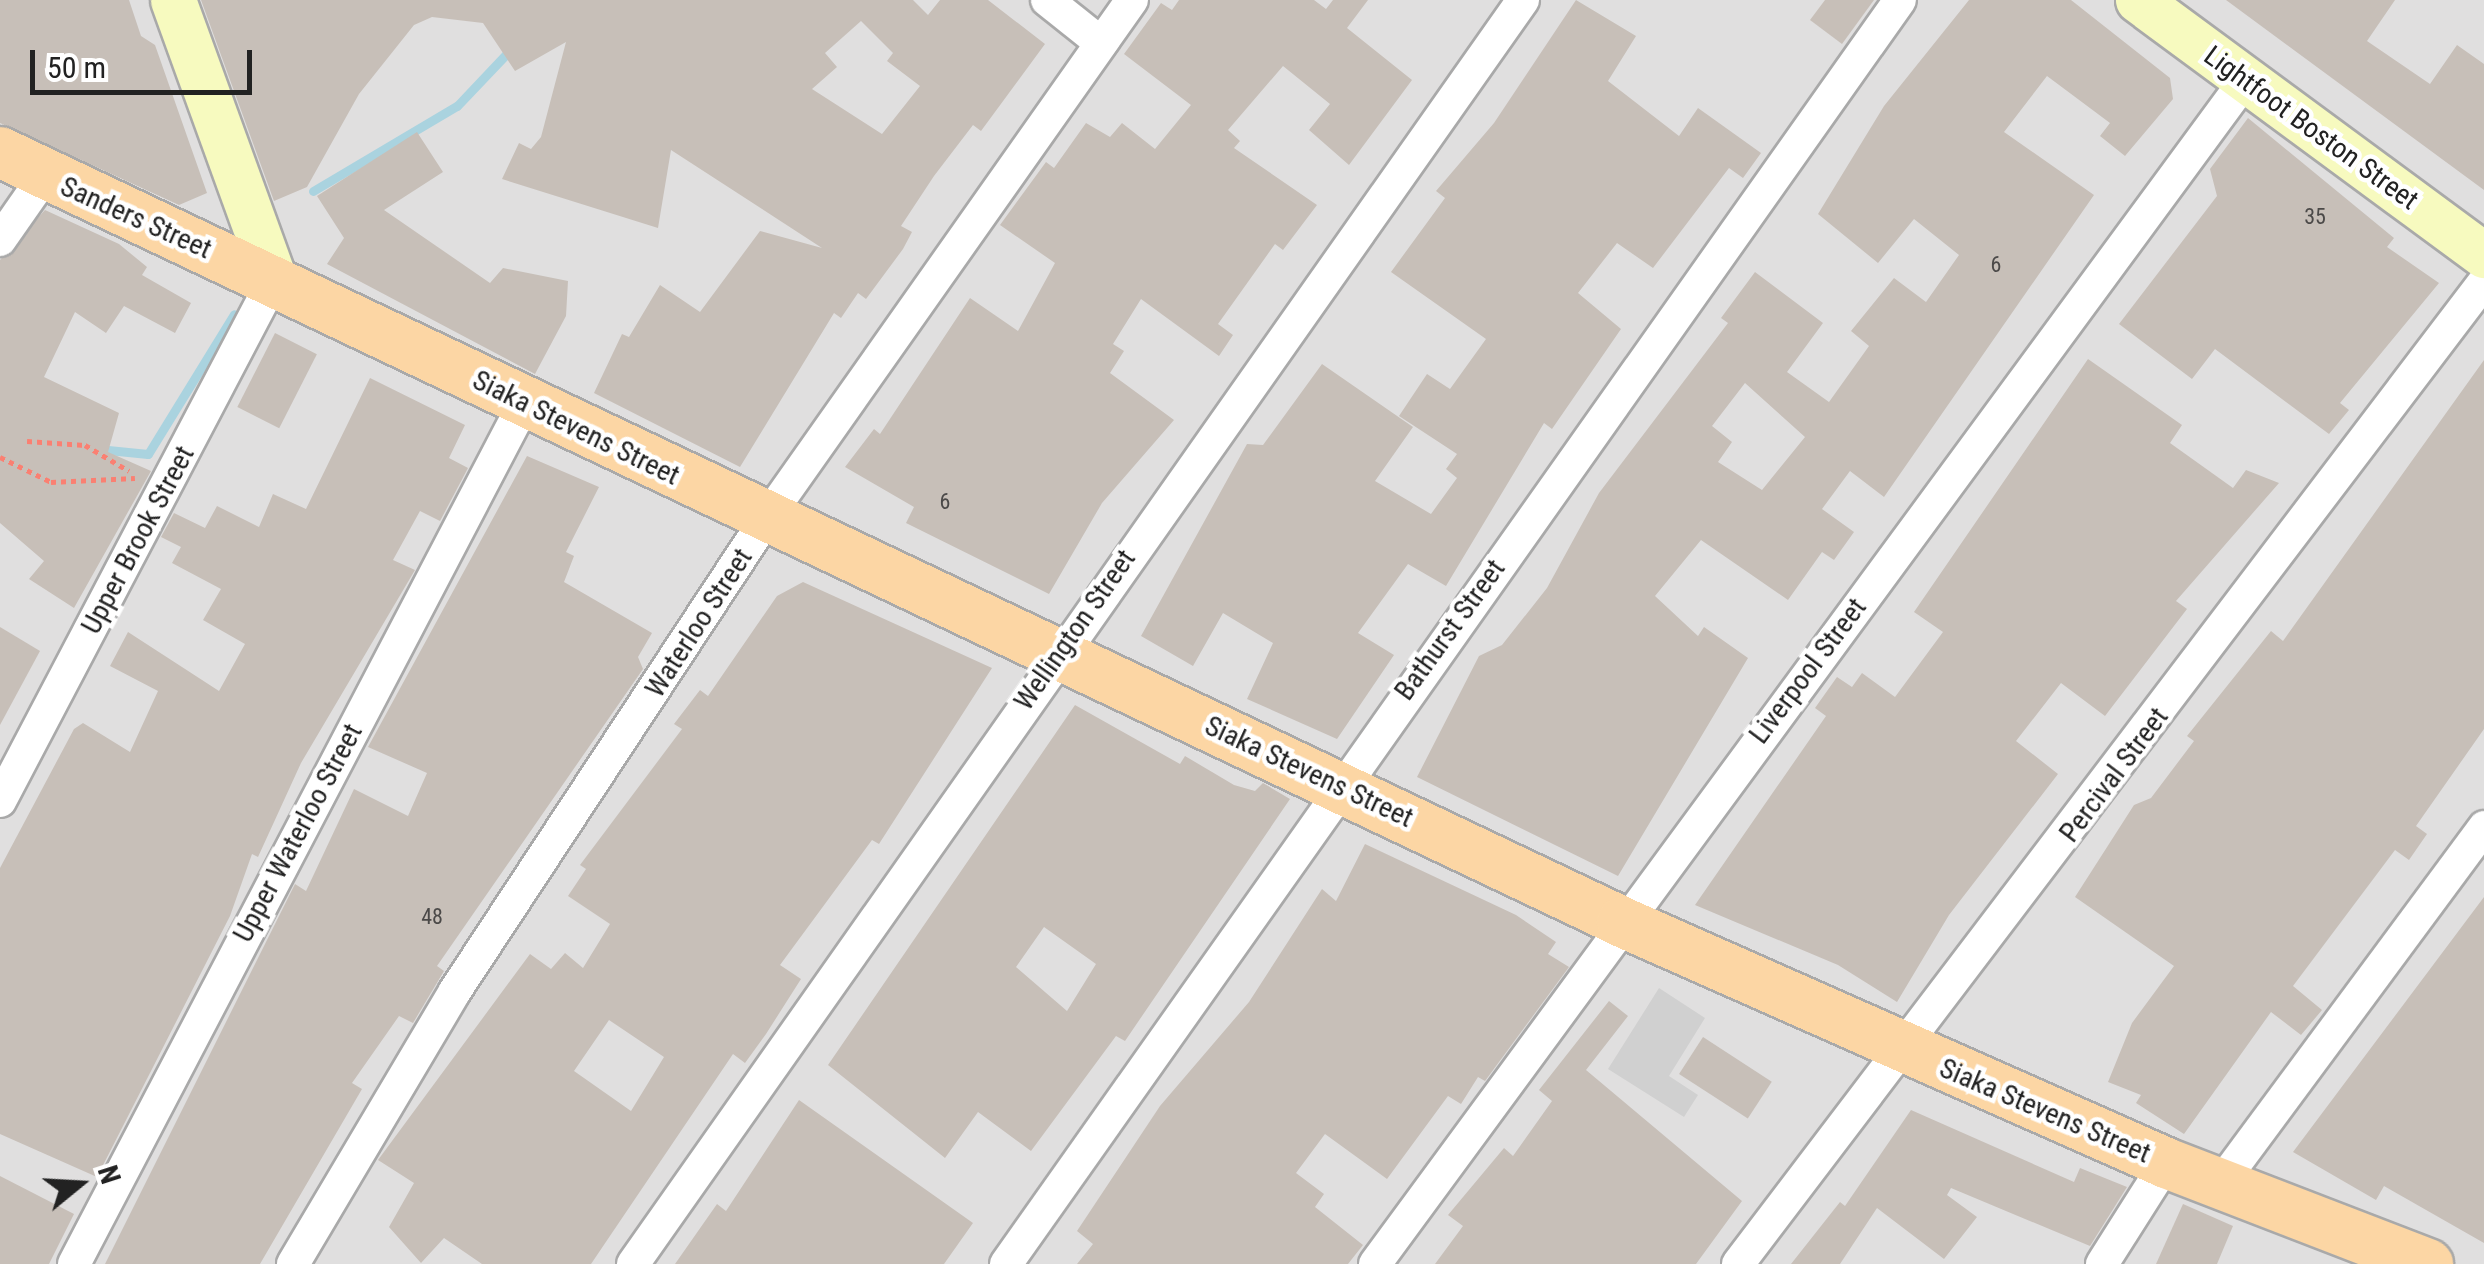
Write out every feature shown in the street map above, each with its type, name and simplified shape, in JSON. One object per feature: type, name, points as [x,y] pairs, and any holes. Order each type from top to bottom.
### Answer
[{"type":"main road","points":[[172,0],[274,279]]},
{"type":"main road","name":"Lightfoot Boston Street","points":[[2138,0],[2244,82],[2484,255]]},
{"type":"main road","name":"Sanders Street","points":[[0,152],[44,177],[274,279]]},
{"type":"main road","name":"Siaka Stevens Street","points":[[274,279],[524,404],[1339,784],[1622,922],[1907,1052],[2368,1250],[2428,1264]]},
{"type":"street","points":[[1047,0],[1101,43]]},
{"type":"street","name":"Waterloo Street","points":[[293,1264],[455,990],[766,518],[1132,0]]},
{"type":"street","name":"Wellington Street","points":[[633,1264],[1057,654],[1523,0]]},
{"type":"street","name":"Bathurst Street","points":[[1006,1264],[1339,784],[1900,0]]},
{"type":"street","name":"Liverpool Street","points":[[1375,1264],[1622,922],[2244,82]]},
{"type":"street","points":[[0,240],[44,177]]},
{"type":"street","name":"Upper Brook Street","points":[[0,800],[274,279]]},
{"type":"street","name":"Percival Street","points":[[1738,1264],[1907,1052],[2484,282]]},
{"type":"street","name":"Upper Waterloo Street","points":[[74,1264],[524,404]]},
{"type":"street","points":[[2221,1184],[2484,827]]},
{"type":"street","points":[[2102,1264],[2166,1163]]},
{"type":"path","points":[[27,441],[85,445],[129,471],[160,500]]},
{"type":"path","points":[[0,457],[51,482],[129,471]]},
{"type":"shaded area","points":[[0,0],[2484,0],[2484,1264],[0,1264]]},
{"type":"shaded area","points":[[1659,988],[1705,1018],[1669,1076],[1698,1095],[1684,1117],[1608,1069]]},
{"type":"building","points":[[0,0],[129,0],[141,36],[155,45],[207,193],[179,205],[0,123]]},
{"type":"building","points":[[201,0],[913,0],[928,15],[940,0],[988,0],[1045,44],[981,131],[973,125],[934,176],[901,226],[912,232],[903,249],[866,299],[858,293],[841,318],[834,313],[740,467],[594,393],[622,334],[629,337],[660,285],[700,312],[760,231],[822,248],[671,150],[658,228],[502,179],[519,143],[531,149],[541,137],[566,42],[515,71],[483,23],[432,17],[414,25],[359,94],[307,187],[274,201]],"holes":[[[861,21],[893,53],[887,61],[920,86],[882,134],[812,89],[837,67],[825,53]]]},
{"type":"building","points":[[1179,0],[1314,0],[1326,9],[1333,0],[1368,0],[1347,28],[1412,80],[1349,165],[1309,130],[1330,104],[1283,66],[1228,130],[1240,141],[1234,148],[1317,205],[1283,250],[1275,244],[1218,324],[1233,335],[1219,356],[1141,299],[1113,344],[1124,351],[1110,373],[1174,420],[1102,503],[1049,594],[906,523],[914,507],[845,467],[874,429],[880,434],[970,298],[1018,331],[1055,263],[1000,225],[1046,162],[1054,168],[1086,123],[1110,137],[1122,123],[1155,149],[1191,105],[1124,54],[1161,3],[1172,10]]},
{"type":"building","points":[[1576,0],[1636,36],[1608,81],[1679,136],[1698,108],[1761,153],[1743,178],[1729,168],[1653,268],[1617,243],[1578,293],[1621,329],[1552,429],[1544,423],[1446,586],[1408,564],[1358,633],[1394,655],[1337,739],[1247,699],[1273,643],[1223,613],[1193,666],[1141,636],[1247,444],[1263,445],[1322,364],[1413,427],[1375,481],[1431,514],[1457,478],[1446,469],[1457,454],[1399,416],[1427,374],[1450,389],[1486,339],[1391,272],[1445,198],[1436,191],[1494,123]]},
{"type":"building","points":[[1825,0],[1874,0],[1842,44],[1810,20]]},
{"type":"building","points":[[1969,0],[2071,0],[2170,78],[2173,99],[2125,156],[2100,136],[2110,123],[2047,76],[2004,132],[2094,195],[1884,497],[1850,471],[1822,509],[1854,532],[1834,560],[1822,552],[1788,600],[1701,540],[1655,596],[1698,636],[1704,627],[1748,658],[1618,876],[1417,777],[1479,656],[1502,645],[1547,588],[1599,493],[1728,323],[1721,318],[1755,272],[1823,323],[1787,372],[1829,402],[1869,346],[1851,331],[1894,278],[1926,302],[1959,255],[1914,219],[1878,263],[1818,214],[1884,106]],"holes":[[[1745,383],[1805,437],[1762,490],[1718,462],[1732,442],[1712,426]]]},
{"type":"building","points":[[2226,0],[2395,0],[2367,41],[2430,84],[2457,45],[2484,64],[2484,190]]},
{"type":"building","points":[[2248,118],[2394,238],[2387,247],[2439,283],[2340,403],[2349,410],[2329,434],[2215,349],[2192,379],[2119,324],[2217,196],[2210,169]]},
{"type":"building","points":[[417,132],[443,172],[384,210],[490,283],[503,268],[568,281],[566,316],[535,374],[327,264],[344,238],[317,196]]},
{"type":"building","points":[[45,210],[119,244],[147,267],[142,275],[191,303],[175,333],[124,306],[106,333],[75,312],[44,377],[119,413],[108,452],[151,471],[74,608],[29,579],[44,561],[0,523],[0,260]]},
{"type":"building","points":[[275,333],[317,354],[279,428],[237,407]]},
{"type":"building","points":[[2088,359],[2182,425],[2170,443],[2233,488],[2246,470],[2279,483],[2176,601],[2187,609],[2105,716],[2061,683],[2016,741],[2058,774],[1949,915],[1897,1002],[1838,965],[1695,905],[1826,716],[1815,708],[1837,677],[1852,687],[1862,673],[1895,697],[1943,632],[1914,612]]},
{"type":"building","points":[[2484,360],[2484,729],[2416,826],[2427,834],[2409,860],[2395,850],[2293,986],[2322,1010],[2301,1035],[2271,1012],[2184,1134],[2136,1103],[2141,1095],[2108,1082],[2132,1023],[2174,966],[2075,897],[2134,805],[2151,798],[2194,741],[2187,736],[2271,631],[2283,641]]},
{"type":"building","points":[[370,378],[465,425],[449,458],[468,468],[440,521],[420,511],[393,560],[415,570],[301,763],[258,857],[252,854],[230,916],[97,1177],[0,1134],[0,868],[74,729],[83,723],[130,752],[158,691],[110,666],[128,632],[219,691],[245,644],[203,620],[221,589],[172,563],[181,547],[161,537],[174,513],[205,528],[217,506],[259,527],[273,494],[306,509]]},
{"type":"building","points":[[527,456],[599,487],[566,552],[574,556],[564,582],[652,633],[638,657],[643,669],[437,966],[444,971],[413,1023],[399,1016],[352,1083],[362,1089],[260,1264],[105,1264],[295,884],[306,891],[354,789],[408,816],[427,773],[368,747]]},
{"type":"building","points":[[803,582],[992,668],[879,844],[872,840],[780,965],[801,979],[766,1034],[745,1063],[733,1054],[591,1264],[482,1264],[444,1238],[421,1263],[389,1227],[414,1183],[378,1160],[530,954],[551,969],[565,953],[583,968],[610,924],[568,896],[586,869],[580,865],[682,729],[674,724],[700,690],[708,696],[777,596]],"holes":[[[609,1020],[664,1057],[631,1111],[574,1071]]]},
{"type":"building","points":[[0,627],[40,651],[0,725]]},
{"type":"building","points":[[1075,705],[1180,764],[1185,756],[1234,785],[1255,791],[1263,783],[1290,799],[1125,1041],[1116,1036],[1031,1151],[978,1112],[945,1158],[828,1065]],"holes":[[[1044,927],[1096,964],[1067,1011],[1016,967]]]},
{"type":"building","points":[[1365,844],[1516,915],[1556,942],[1548,954],[1569,967],[1485,1081],[1478,1077],[1461,1104],[1448,1096],[1387,1179],[1325,1134],[1296,1173],[1324,1194],[1315,1207],[1363,1245],[1348,1264],[1077,1264],[1093,1244],[1077,1231],[1160,1106],[1249,1002],[1322,889],[1336,901]]},
{"type":"building","points":[[2484,897],[2484,1243],[2384,1186],[2376,1200],[2293,1152]]},
{"type":"building","points":[[1609,1001],[1628,1016],[1586,1070],[1742,1201],[1696,1264],[1435,1264],[1463,1226],[1448,1215],[1504,1148],[1513,1156],[1552,1101],[1539,1090]]},
{"type":"building","points":[[1703,1037],[1772,1082],[1748,1119],[1679,1074]]},
{"type":"building","points":[[799,1100],[973,1223],[944,1264],[675,1264],[717,1204],[726,1211]]},
{"type":"building","points":[[1911,1110],[2074,1182],[2080,1168],[2127,1187],[2090,1246],[1951,1188],[1947,1195],[1977,1217],[1944,1259],[1877,1208],[1840,1264],[1791,1264],[1840,1202],[1845,1206]]},
{"type":"building","points":[[0,1176],[74,1214],[49,1264],[0,1264]]},
{"type":"building","points":[[2183,1204],[2233,1226],[2217,1264],[2156,1264]]},
{"type":"waterway","points":[[313,191],[457,106],[512,48]]},
{"type":"waterway","points":[[98,449],[148,454],[234,314]]}]
